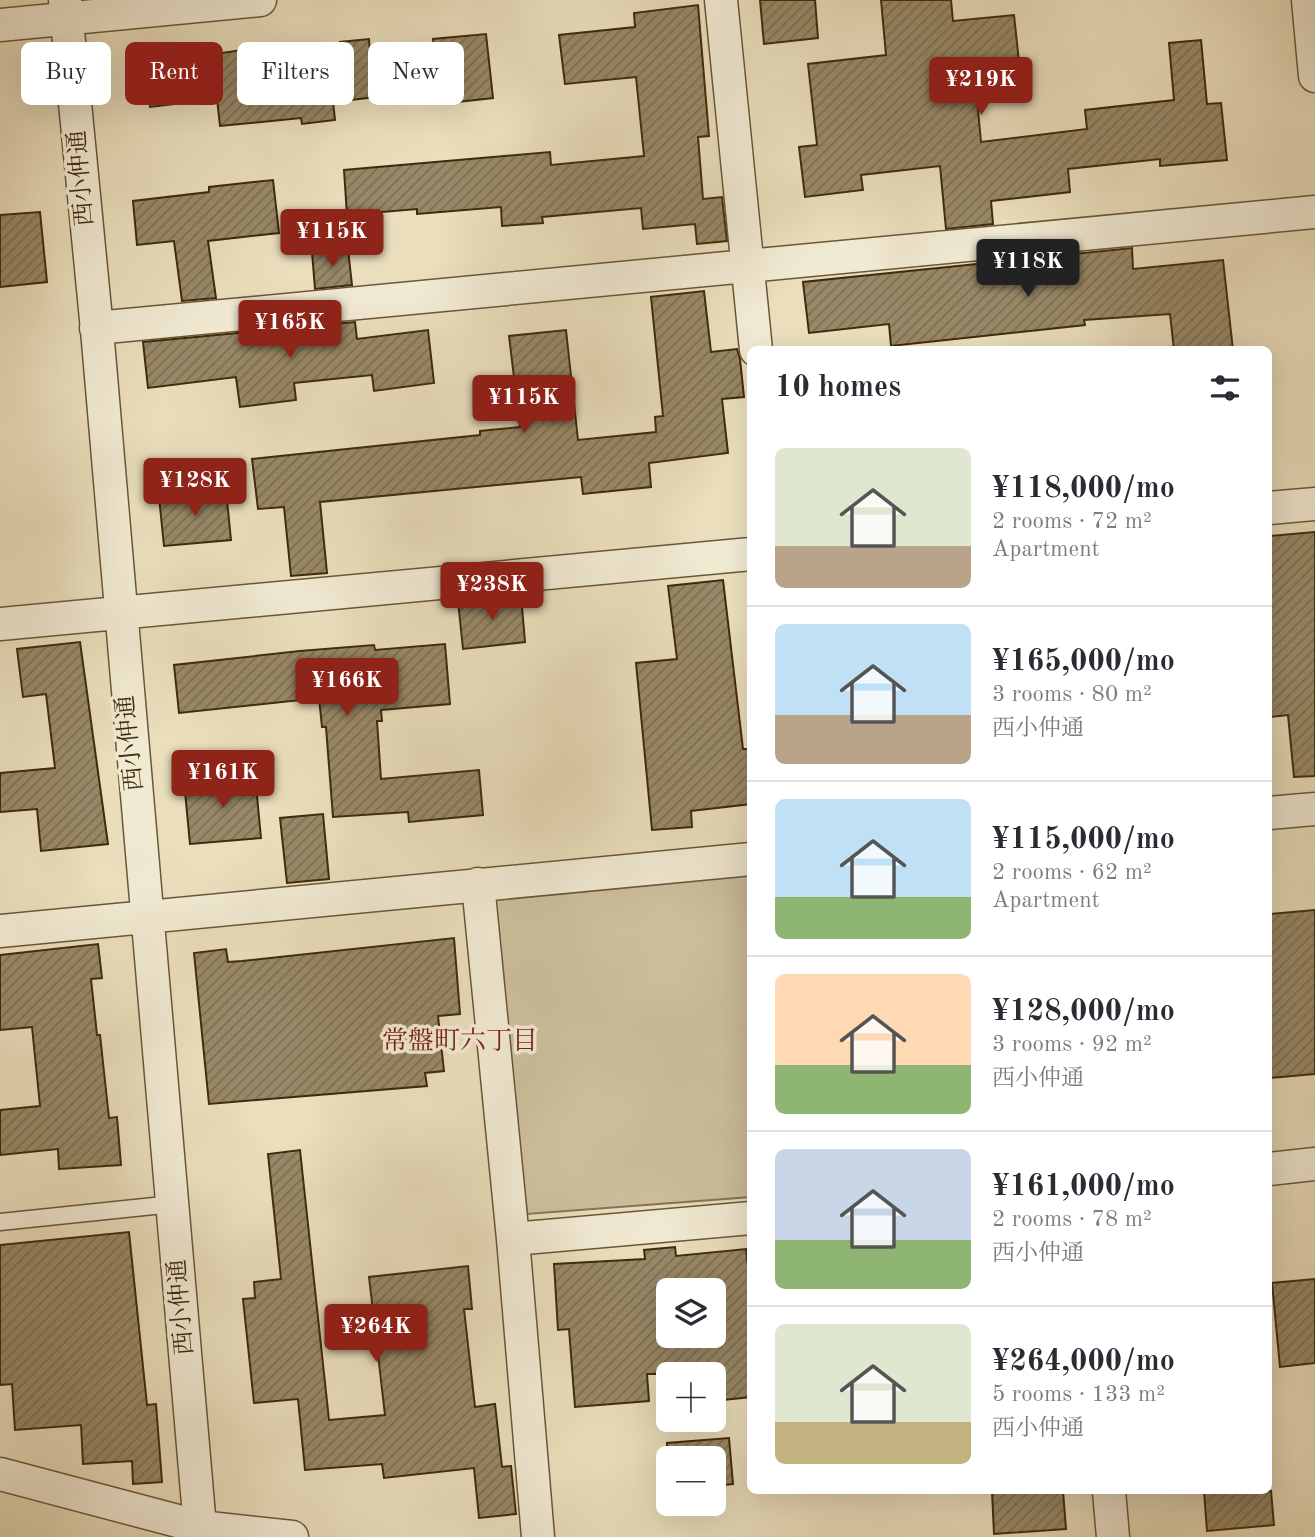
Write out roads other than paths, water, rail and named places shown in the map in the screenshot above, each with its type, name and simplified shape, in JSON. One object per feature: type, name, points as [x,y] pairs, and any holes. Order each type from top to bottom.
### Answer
[{"type":"street","points":[[0,25],[66,10],[260,0]]},
{"type":"street","points":[[721,0],[756,346]]},
{"type":"street","points":[[1308,0],[1315,76]]},
{"type":"street","name":"西小仲通","points":[[66,10],[200,1527]]},
{"type":"street","points":[[96,328],[1315,212]]},
{"type":"street","points":[[1272,508],[1315,504]]},
{"type":"street","points":[[0,624],[747,554]]},
{"type":"street","points":[[1272,813],[1315,809]]},
{"type":"street","points":[[0,930],[747,859]]},
{"type":"street","points":[[478,884],[513,1239],[538,1537]]},
{"type":"street","points":[[1272,1169],[1315,1164]]},
{"type":"street","points":[[513,1239],[747,1217]]},
{"type":"street","points":[[0,1474],[200,1527],[292,1537]]},
{"type":"street","points":[[1109,1494],[1113,1537]]},
{"type":"lane","points":[[0,1222],[173,1204]]},
{"type":"district","name":"常盤町六丁目","points":[[460,1042]]}]
